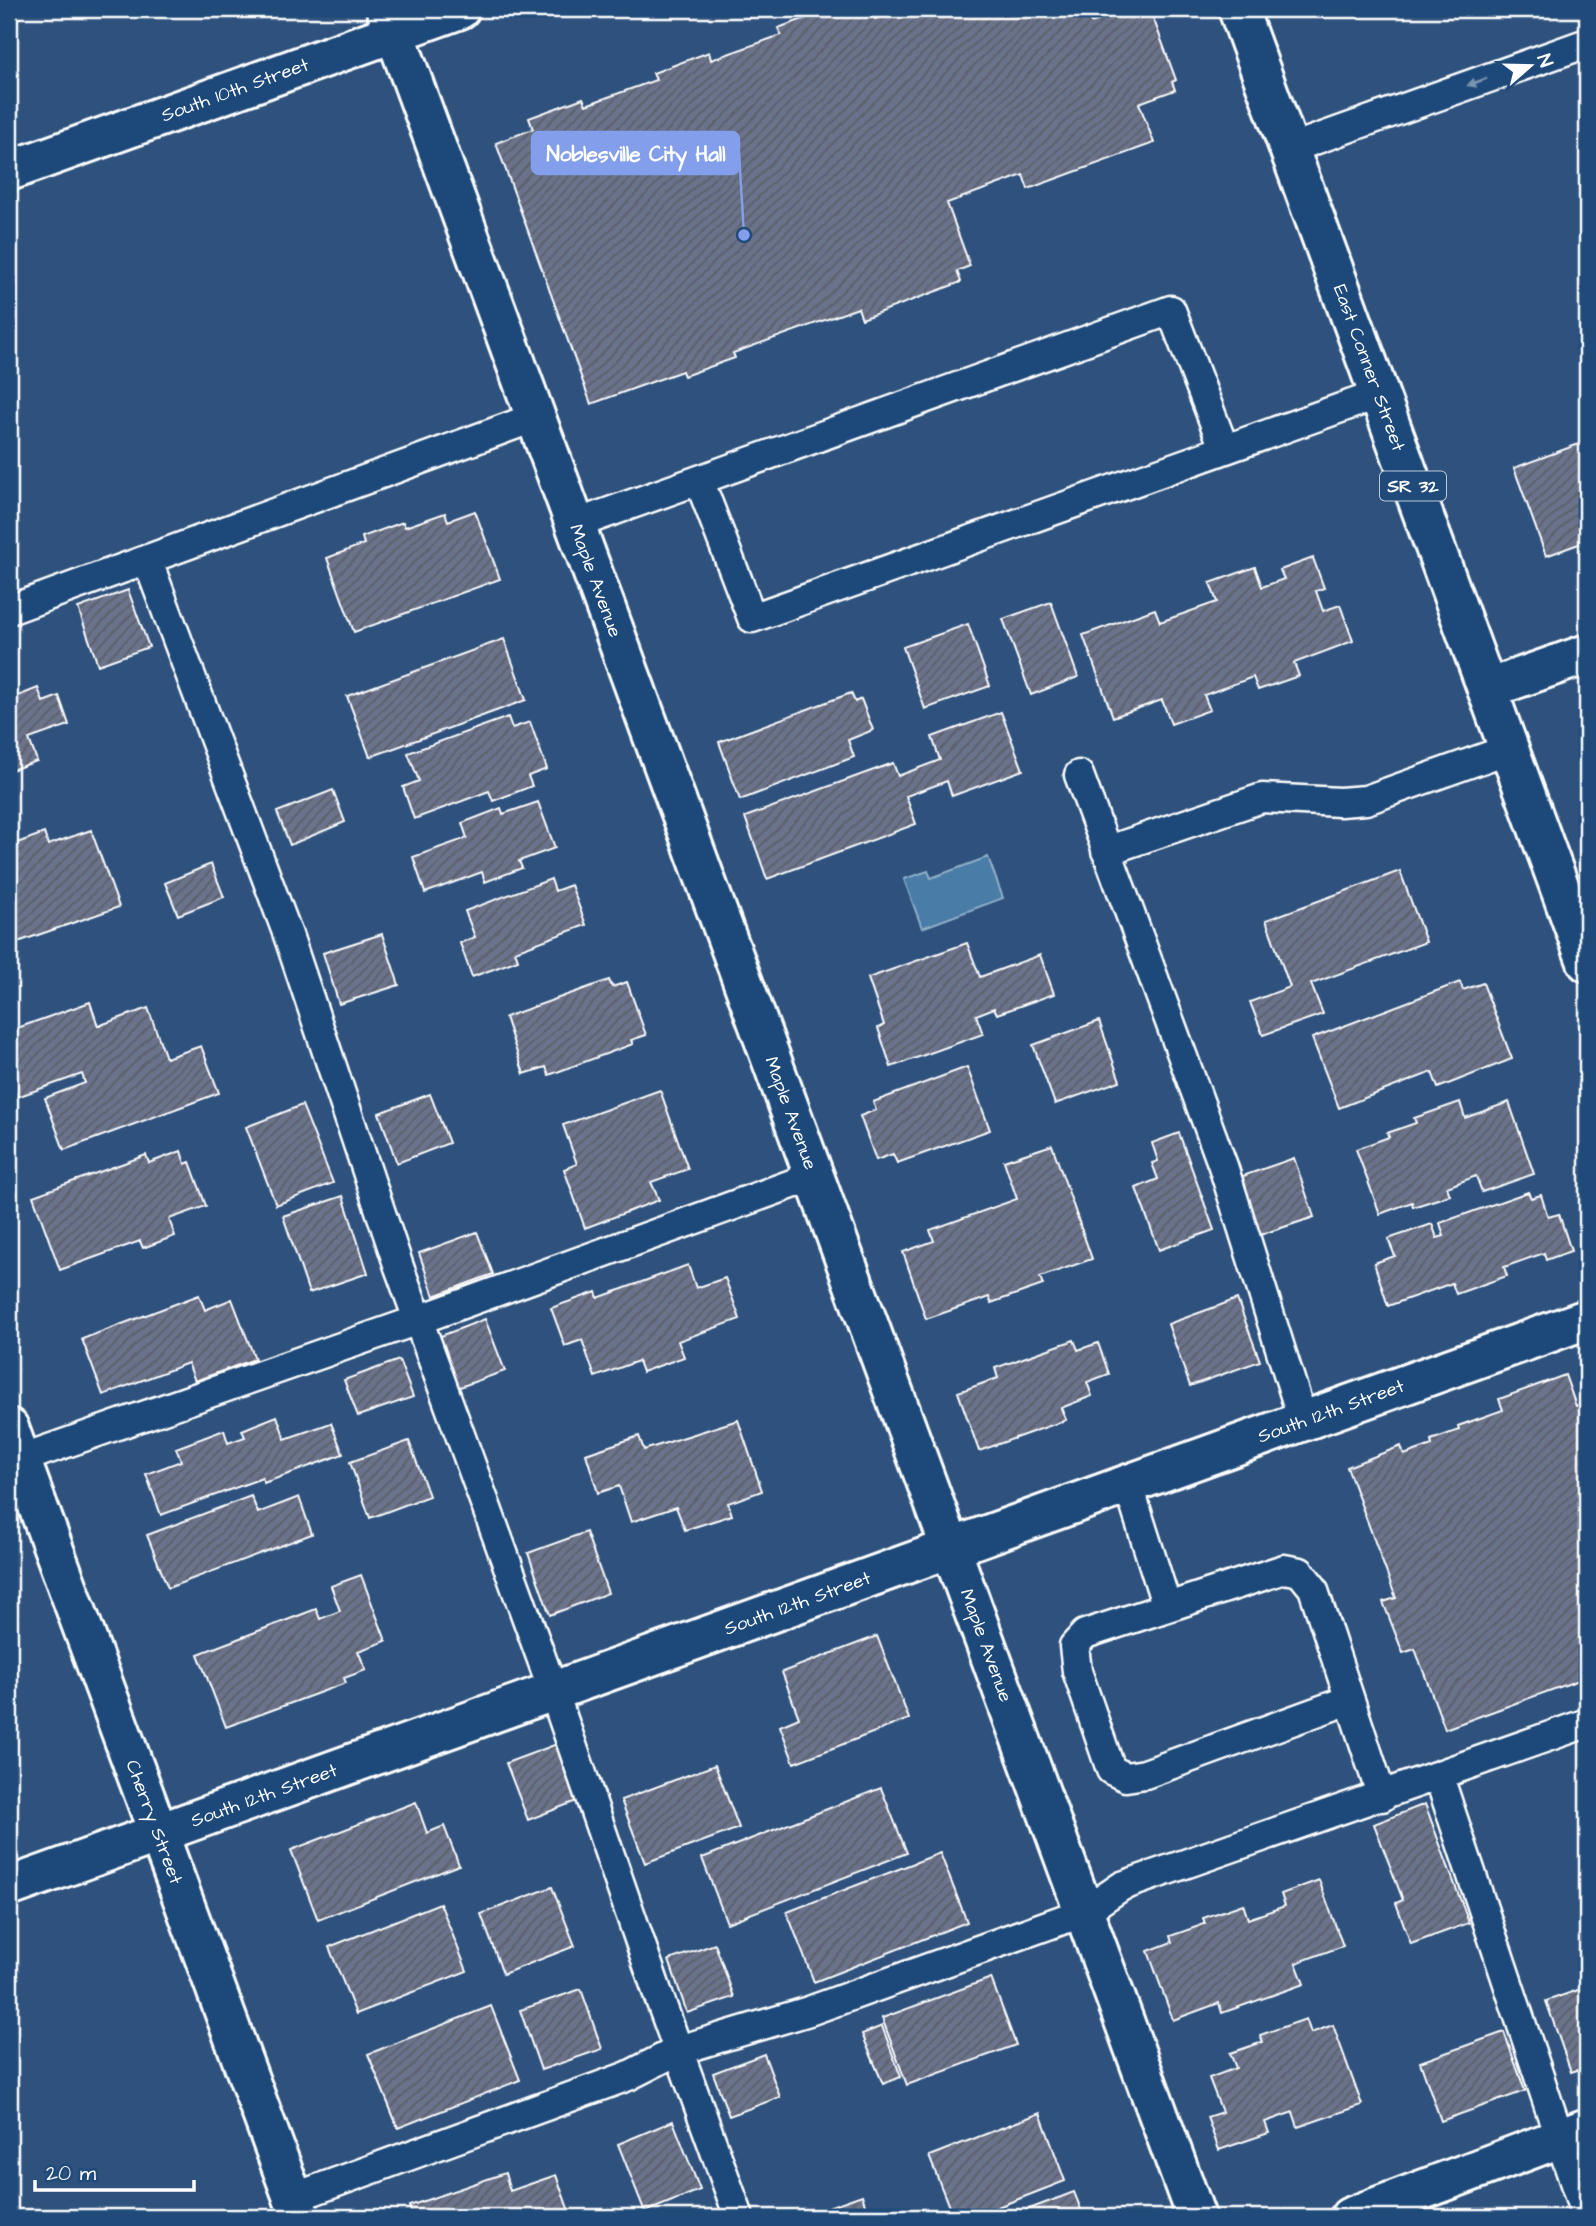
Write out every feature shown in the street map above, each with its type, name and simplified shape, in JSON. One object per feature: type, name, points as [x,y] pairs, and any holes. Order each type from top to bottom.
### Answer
[{"type":"street","name":"South 10th Street","points":[[9,171],[391,20],[460,9]]},
{"type":"street","name":"East Conner Street","points":[[1238,9],[1587,962]]},
{"type":"street","name":"Maple Avenue","points":[[391,20],[1196,2217]]},
{"type":"street","points":[[1487,689],[1587,653]]},
{"type":"street","name":"South 12th Street","points":[[9,1887],[1587,1319]]},
{"type":"street","name":"Cherry Street","points":[[13,1450],[297,2208]]},
{"type":"street","points":[[1350,2217],[1573,2134]]},
{"type":"lane","points":[[1289,149],[1587,43]]},
{"type":"lane","points":[[576,524],[1171,310],[1224,448]]},
{"type":"lane","points":[[699,480],[752,618],[1380,394]]},
{"type":"lane","points":[[9,610],[536,417]]},
{"type":"lane","points":[[147,559],[288,935],[418,1320],[740,2217]]},
{"type":"lane","points":[[1105,851],[1262,797],[1340,802],[1366,800],[1509,749]]},
{"type":"lane","points":[[1079,775],[1223,1166],[1303,1420]]},
{"type":"lane","points":[[13,1450],[418,1320],[814,1176]]},
{"type":"lane","points":[[1128,1484],[1167,1607]]},
{"type":"lane","points":[[1349,1700],[1145,1774],[1126,1777],[1111,1770],[1077,1671],[1074,1646],[1085,1634],[1167,1607],[1284,1569],[1300,1572],[1313,1588],[1382,1797]]},
{"type":"lane","points":[[297,2208],[628,2076],[679,2050],[809,2011],[1084,1912],[1122,1886],[1440,1777],[1587,1723]]},
{"type":"lane","points":[[1440,1777],[1573,2134],[1586,2217]]},
{"type":"water","points":[[988,857],[1003,898],[922,928],[904,879],[928,871],[931,878]]},
{"type":"building","points":[[835,9],[837,14],[852,9],[871,9],[875,19],[902,9],[1086,9],[1091,23],[1130,9],[1145,9],[1147,14],[1151,12],[1176,80],[1172,82],[1175,90],[1139,103],[1154,143],[1028,189],[1023,175],[947,203],[970,266],[957,271],[961,282],[862,319],[858,308],[733,353],[735,358],[684,376],[682,371],[591,404],[496,143],[533,129],[529,118],[583,98],[586,105],[656,80],[653,73],[709,52],[711,60],[781,35],[778,28]]},
{"type":"building","points":[[1587,441],[1587,541],[1546,556],[1514,468]]},
{"type":"building","points":[[475,511],[500,579],[354,632],[327,558],[364,544],[362,537],[403,522],[405,527],[445,513],[448,521]]},
{"type":"building","points":[[1313,558],[1324,588],[1316,591],[1323,611],[1340,605],[1353,641],[1294,663],[1299,676],[1258,690],[1253,677],[1204,695],[1210,710],[1171,724],[1162,700],[1113,717],[1083,635],[1155,609],[1160,622],[1217,602],[1210,583],[1255,567],[1262,587],[1284,579],[1280,570]]},
{"type":"building","points":[[128,590],[149,647],[98,665],[78,608]]},
{"type":"building","points":[[1051,602],[1078,677],[1031,695],[1003,619]]},
{"type":"building","points":[[968,624],[990,686],[925,709],[903,647]]},
{"type":"building","points":[[504,639],[526,700],[370,757],[347,696]]},
{"type":"building","points":[[9,686],[13,698],[38,688],[43,702],[59,696],[69,725],[29,739],[37,761],[9,771]]},
{"type":"building","points":[[851,693],[855,702],[861,699],[873,730],[848,740],[854,757],[740,800],[719,742]]},
{"type":"building","points":[[1001,712],[1023,770],[952,796],[947,781],[906,796],[916,824],[767,879],[745,817],[893,763],[898,776],[940,760],[932,737]]},
{"type":"building","points":[[508,717],[512,728],[530,722],[547,769],[528,776],[532,786],[493,801],[489,791],[414,819],[403,787],[419,781],[408,753]]},
{"type":"building","points":[[333,790],[345,822],[290,845],[277,812]]},
{"type":"building","points":[[538,802],[555,848],[519,861],[522,868],[485,882],[482,872],[425,893],[413,857],[467,838],[462,823],[501,808],[503,814]]},
{"type":"building","points":[[91,830],[119,907],[9,945],[9,846],[44,833],[48,845]]},
{"type":"building","points":[[211,864],[224,897],[178,915],[165,883]]},
{"type":"building","points":[[1400,871],[1426,942],[1311,984],[1323,1014],[1263,1035],[1250,1002],[1290,987],[1266,920]]},
{"type":"building","points":[[551,879],[555,891],[571,885],[586,925],[515,951],[518,960],[472,977],[460,943],[475,937],[465,911]]},
{"type":"building","points":[[382,934],[399,985],[339,1004],[323,953]]},
{"type":"building","points":[[967,943],[980,977],[1040,955],[1054,994],[997,1014],[994,1008],[976,1015],[983,1034],[891,1067],[878,1028],[884,1025],[868,978]]},
{"type":"building","points":[[609,980],[612,987],[627,982],[646,1035],[631,1040],[633,1044],[549,1075],[546,1067],[524,1074],[505,1017]]},
{"type":"building","points":[[1460,982],[1463,990],[1483,983],[1512,1059],[1438,1088],[1432,1072],[1339,1108],[1312,1038]]},
{"type":"building","points":[[90,1002],[98,1026],[148,1008],[166,1058],[201,1046],[219,1093],[64,1150],[45,1098],[85,1083],[82,1074],[17,1097],[9,1074],[9,1031]]},
{"type":"building","points":[[1099,1021],[1120,1081],[1055,1104],[1033,1045]]},
{"type":"building","points":[[967,1067],[990,1130],[897,1163],[893,1154],[876,1160],[860,1116],[876,1110],[873,1102]]},
{"type":"building","points":[[660,1090],[688,1169],[651,1182],[659,1200],[585,1228],[564,1169],[577,1164],[563,1125]]},
{"type":"building","points":[[430,1094],[449,1143],[397,1163],[379,1113]]},
{"type":"building","points":[[1460,1102],[1465,1118],[1509,1102],[1534,1174],[1482,1192],[1476,1176],[1447,1187],[1450,1195],[1413,1207],[1412,1202],[1380,1214],[1356,1149],[1389,1137],[1387,1133],[1416,1123],[1414,1118]]},
{"type":"building","points":[[302,1105],[333,1183],[276,1205],[246,1127]]},
{"type":"building","points":[[1179,1133],[1214,1230],[1159,1250],[1136,1188],[1158,1179],[1152,1163],[1158,1161],[1152,1143]]},
{"type":"building","points":[[1052,1145],[1092,1259],[1040,1277],[1043,1285],[991,1303],[989,1297],[926,1319],[903,1252],[934,1241],[930,1230],[1017,1199],[1004,1161]]},
{"type":"building","points":[[181,1151],[185,1164],[190,1162],[206,1206],[169,1219],[175,1236],[143,1248],[140,1241],[60,1270],[33,1196],[146,1155],[149,1163]]},
{"type":"building","points":[[1294,1158],[1314,1217],[1260,1235],[1240,1177]]},
{"type":"building","points":[[1528,1192],[1531,1198],[1541,1195],[1548,1217],[1559,1214],[1571,1251],[1546,1260],[1544,1253],[1504,1267],[1507,1276],[1456,1294],[1452,1283],[1388,1306],[1374,1263],[1395,1256],[1388,1239],[1432,1224],[1437,1238],[1444,1236],[1440,1223]]},
{"type":"building","points":[[343,1196],[368,1273],[309,1293],[283,1216]]},
{"type":"building","points":[[477,1232],[493,1274],[434,1296],[419,1253]]},
{"type":"building","points":[[688,1265],[696,1288],[725,1278],[740,1319],[678,1341],[684,1357],[642,1372],[638,1361],[595,1377],[582,1340],[565,1346],[551,1308],[596,1292],[598,1298]]},
{"type":"building","points":[[199,1295],[205,1310],[232,1299],[255,1359],[195,1381],[188,1363],[103,1395],[82,1339]]},
{"type":"building","points":[[1237,1299],[1260,1361],[1190,1386],[1168,1324]]},
{"type":"building","points":[[485,1319],[505,1371],[457,1388],[438,1337]]},
{"type":"building","points":[[1074,1340],[1078,1350],[1098,1343],[1109,1374],[1087,1382],[1092,1396],[1061,1408],[1066,1420],[979,1451],[958,1392],[998,1378],[995,1368]]},
{"type":"building","points":[[399,1360],[413,1397],[358,1416],[344,1380]]},
{"type":"building","points":[[1565,1375],[1576,1406],[1587,1402],[1587,1677],[1445,1729],[1415,1649],[1403,1653],[1383,1602],[1396,1598],[1347,1467],[1401,1446],[1404,1455],[1432,1445],[1431,1440],[1459,1430],[1458,1426],[1503,1410],[1499,1399]]},
{"type":"building","points":[[277,1416],[285,1439],[331,1423],[343,1454],[264,1483],[262,1478],[161,1515],[146,1474],[181,1461],[176,1448],[224,1430],[228,1443],[245,1437],[242,1430]]},
{"type":"building","points":[[738,1420],[762,1491],[728,1503],[732,1515],[685,1530],[676,1507],[631,1522],[619,1486],[598,1493],[586,1454],[639,1436],[644,1450]]},
{"type":"building","points":[[409,1441],[429,1496],[370,1518],[350,1462]]},
{"type":"building","points":[[251,1496],[258,1513],[299,1497],[312,1534],[168,1588],[147,1535]]},
{"type":"building","points":[[586,1532],[608,1593],[550,1615],[528,1553]]},
{"type":"building","points":[[361,1575],[386,1641],[358,1651],[366,1670],[344,1678],[346,1683],[226,1727],[198,1654],[316,1609],[320,1619],[340,1611],[331,1586]]},
{"type":"building","points":[[877,1636],[909,1719],[794,1763],[780,1726],[799,1718],[782,1672]]},
{"type":"building","points":[[557,1744],[579,1800],[528,1820],[506,1763]]},
{"type":"building","points":[[715,1765],[739,1828],[645,1863],[621,1800]]},
{"type":"building","points":[[881,1788],[907,1853],[727,1923],[702,1858]]},
{"type":"building","points":[[416,1802],[427,1833],[444,1826],[459,1865],[318,1920],[291,1850]]},
{"type":"building","points":[[1425,1804],[1469,1923],[1411,1944],[1396,1903],[1403,1900],[1374,1824]]},
{"type":"building","points":[[940,1853],[967,1922],[814,1982],[787,1912]]},
{"type":"building","points":[[1319,1880],[1343,1946],[1296,1963],[1304,1984],[1222,2013],[1219,2003],[1173,2020],[1148,1951],[1172,1942],[1170,1936],[1205,1924],[1203,1918],[1243,1904],[1248,1919],[1285,1906],[1281,1894]]},
{"type":"building","points":[[552,1887],[575,1946],[503,1974],[481,1914]]},
{"type":"building","points":[[440,1903],[467,1971],[356,2014],[329,1947]]},
{"type":"building","points":[[715,1944],[734,1997],[687,2013],[669,1960]]},
{"type":"building","points":[[991,1978],[1016,2045],[907,2085],[882,2018]]},
{"type":"building","points":[[1587,1987],[1587,2067],[1571,2072],[1546,2001]]},
{"type":"building","points":[[581,1989],[602,2049],[541,2070],[520,2010]]},
{"type":"building","points":[[491,2006],[520,2080],[398,2128],[368,2054]]},
{"type":"building","points":[[1306,2019],[1311,2033],[1333,2025],[1362,2105],[1298,2127],[1293,2112],[1265,2122],[1269,2133],[1219,2150],[1207,2117],[1222,2112],[1209,2078],[1236,2068],[1230,2053],[1263,2042],[1260,2035]]},
{"type":"building","points":[[882,2026],[901,2077],[883,2084],[862,2034]]},
{"type":"building","points":[[1504,2032],[1525,2091],[1441,2121],[1420,2062]]},
{"type":"building","points":[[764,2054],[780,2097],[729,2116],[713,2073]]},
{"type":"building","points":[[1040,2113],[1065,2181],[972,2217],[953,2217],[929,2156]]},
{"type":"building","points":[[673,2121],[700,2190],[645,2212],[618,2144]]},
{"type":"building","points":[[505,2173],[510,2191],[556,2175],[571,2217],[413,2217],[409,2206]]},
{"type":"building","points":[[1074,2192],[1084,2217],[1008,2217]]},
{"type":"building","points":[[862,2195],[869,2217],[813,2217],[811,2213]]},
{"type":"place","name":"Noblesville City Hall","points":[[744,235]]}]
